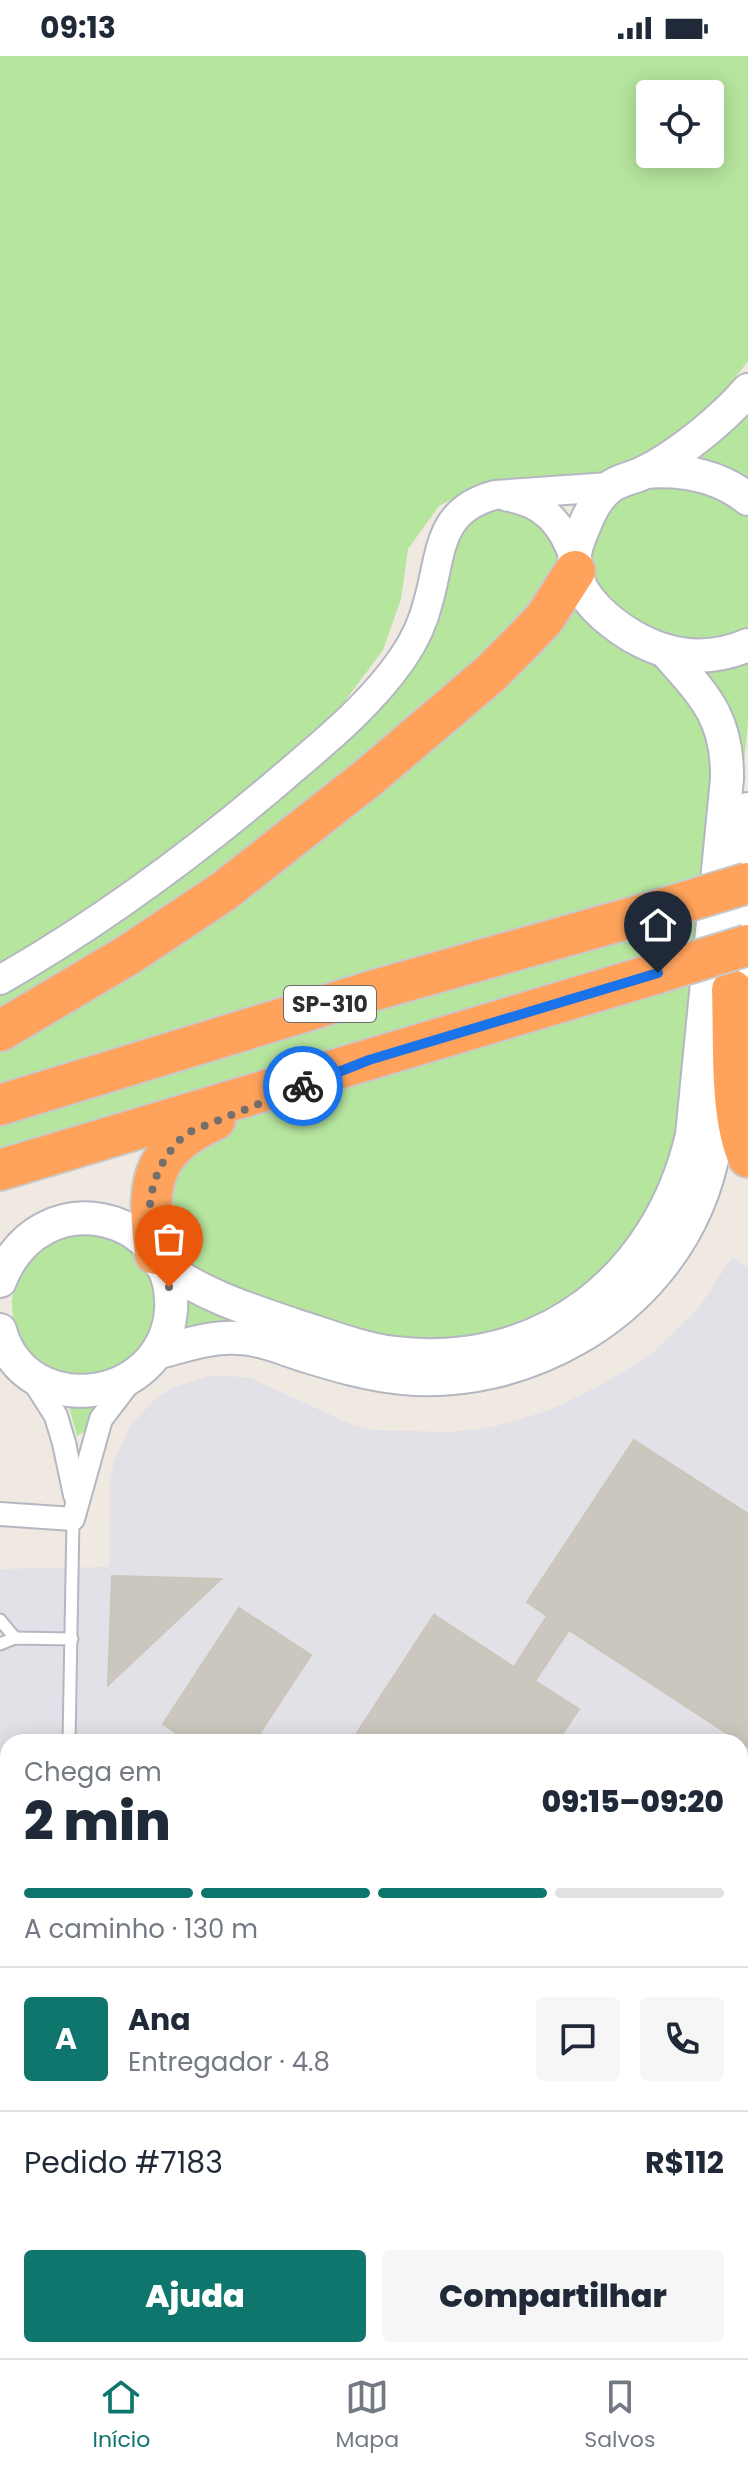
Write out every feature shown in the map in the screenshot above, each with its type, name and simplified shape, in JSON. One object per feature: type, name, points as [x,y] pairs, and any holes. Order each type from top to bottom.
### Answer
[{"type":"highway","points":[[0,1031],[116,963],[175,924],[265,861],[335,805],[511,653],[544,619],[574,564]]},
{"type":"highway","name":"SP-310","points":[[0,1105],[375,990],[748,883]]},
{"type":"highway","name":"SP-310","points":[[0,1170],[748,945]]},
{"type":"highway","points":[[732,990],[737,1106],[748,1157]]},
{"type":"highway","points":[[158,1260],[149,1209],[152,1183],[173,1146],[187,1133],[213,1121],[369,1060]]},
{"type":"main road","points":[[748,390],[733,408],[708,429],[645,472],[609,487],[589,515],[574,564],[590,599],[615,626],[665,651],[710,657],[731,653],[748,645]]},
{"type":"main road","points":[[645,472],[670,470],[698,474],[748,499]]},
{"type":"main road","points":[[2,1270],[22,1242],[43,1228],[66,1219],[91,1218],[116,1223],[137,1236],[158,1260],[208,1295],[353,1344],[392,1353],[433,1355],[471,1352],[529,1335],[553,1325],[599,1296],[639,1254],[672,1201],[685,1168],[692,1135],[727,759],[718,719],[700,692],[665,651]]},
{"type":"main road","points":[[10,1351],[55,1388],[83,1392],[111,1388],[146,1364],[217,1338],[241,1338],[371,1374],[437,1380],[503,1371],[580,1337],[620,1309],[652,1277],[675,1247],[698,1204],[707,1179],[719,1126],[748,809]]},
{"type":"main road","points":[[146,1364],[166,1332],[171,1310],[169,1287],[158,1260]]},
{"type":"street","points":[[0,980],[116,908],[214,836],[312,753],[368,700],[403,658],[414,638],[425,614],[444,536],[463,509],[478,499],[495,495],[609,487]]},
{"type":"street","points":[[495,495],[521,499],[552,516],[570,544],[574,564]]},
{"type":"street","points":[[10,1351],[56,1416],[64,1443],[75,1512]]},
{"type":"street","points":[[75,1512],[101,1419],[113,1399],[146,1364]]},
{"type":"street","points":[[0,1514],[75,1512]]},
{"type":"lane","points":[[69,1734],[75,1512]]},
{"type":"lane","points":[[0,1620],[15,1638]]},
{"type":"lane","points":[[0,1644],[15,1638],[72,1639]]},
{"type":"shaded area","points":[[732,1257],[748,1267],[748,1734],[0,1734],[0,1569],[109,1567],[110,1480],[114,1461],[130,1426],[156,1398],[173,1388],[209,1376],[248,1377],[353,1425],[374,1430],[449,1432],[489,1428],[550,1410],[601,1385],[653,1353],[698,1309]]},
{"type":"green space","points":[[0,56],[748,56],[748,361],[714,405],[658,448],[587,478],[469,490],[439,506],[408,549],[401,599],[383,650],[339,709],[235,808],[0,975]]},
{"type":"green space","points":[[748,406],[748,479],[723,466],[684,457]]},
{"type":"green space","points":[[662,485],[704,491],[748,514],[748,627],[731,636],[713,641],[694,641],[656,633],[623,613],[594,581],[592,549],[605,516],[627,495]]},
{"type":"green space","points":[[499,507],[532,512],[560,552],[558,568],[524,622],[258,848],[0,1022],[0,995],[82,947],[144,905],[237,834],[434,628],[443,603],[454,543],[464,527]]},
{"type":"green space","points":[[570,595],[592,627],[607,639],[669,674],[697,706],[718,765],[702,875],[547,924],[0,1085],[0,1040],[93,986]]},
{"type":"green space","points":[[748,657],[748,724],[733,866],[736,773],[695,669]]},
{"type":"green space","points":[[701,919],[700,940],[0,1158],[0,1117]]},
{"type":"green space","points":[[695,983],[680,1147],[631,1245],[569,1301],[515,1328],[450,1341],[382,1338],[210,1287],[173,1256],[159,1204],[191,1138],[242,1118]]},
{"type":"green space","points":[[84,1232],[111,1238],[135,1253],[150,1277],[156,1304],[150,1331],[135,1355],[111,1370],[84,1376],[57,1370],[33,1355],[18,1331],[12,1304],[18,1277],[33,1253],[57,1238]]},
{"type":"green space","points":[[181,1288],[261,1324],[182,1335]]},
{"type":"green space","points":[[67,1399],[102,1400],[84,1432],[77,1436]]},
{"type":"building","points":[[634,1440],[748,1514],[748,1734],[728,1734],[569,1630],[535,1681],[579,1709],[562,1734],[356,1734],[434,1615],[514,1667],[547,1616],[527,1602]]},
{"type":"building","points":[[112,1576],[221,1579],[108,1685]]},
{"type":"building","points":[[239,1608],[311,1655],[259,1734],[177,1734],[163,1724]]},
{"type":"way so far","points":[[169,1287],[155,1254],[149,1209],[152,1183],[161,1163],[187,1133],[303,1086]]},
{"type":"route","points":[[303,1086],[369,1060],[658,973]]}]
